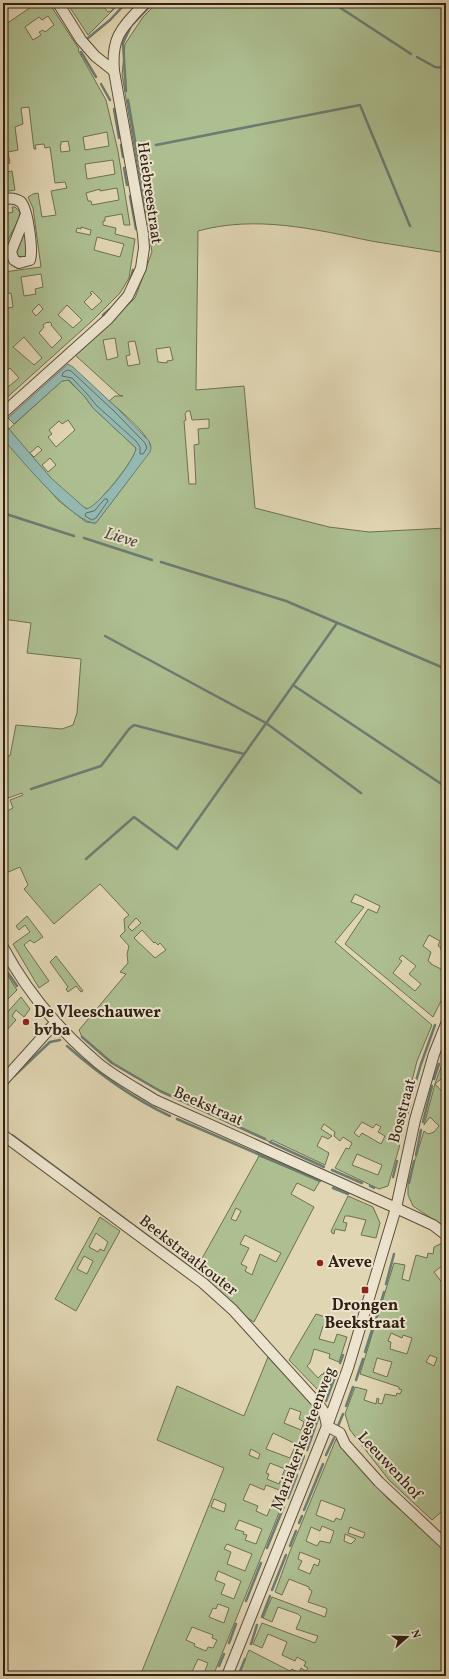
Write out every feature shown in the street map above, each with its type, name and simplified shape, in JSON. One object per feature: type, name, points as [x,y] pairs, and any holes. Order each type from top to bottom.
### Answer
[{"type":"street","points":[[58,3],[81,40],[95,56],[114,71]]},
{"type":"street","name":"Heiebreestraat","points":[[3,413],[108,319],[128,296],[141,268],[144,248],[134,176],[114,71],[113,55],[115,43],[121,30],[145,3]]},
{"type":"street","points":[[3,199],[15,199],[21,202],[26,214]]},
{"type":"street","name":"Beekstraat","points":[[3,947],[32,994],[55,1023],[99,1063],[155,1100],[433,1225],[446,1235]]},
{"type":"street","points":[[3,1081],[55,1023]]},
{"type":"street","name":"Bosstraat","points":[[396,1208],[415,1120],[434,1054],[446,1024]]},
{"type":"street","name":"Beekstraatkouter","points":[[3,1135],[203,1283],[233,1310],[319,1405],[324,1412],[327,1426]]},
{"type":"street","name":"Mariakerksesteenweg","points":[[227,1676],[327,1426],[357,1338],[396,1208]]},
{"type":"street","name":"Leeuwenhof","points":[[327,1426],[340,1433],[346,1444],[379,1482],[446,1545]]},
{"type":"green space","points":[[37,3],[49,3],[79,49],[78,50],[106,100],[118,151],[130,225],[124,225],[122,214],[105,217],[103,225],[116,228],[115,234],[135,239],[129,278],[120,293],[92,321],[3,401],[3,382],[8,387],[19,378],[10,368],[3,374],[3,309],[13,307],[11,293],[3,294],[3,261],[4,272],[41,267],[33,208],[28,197],[38,193],[42,217],[56,215],[51,191],[67,188],[65,182],[55,183],[50,147],[45,148],[44,144],[35,145],[36,149],[34,149],[29,107],[21,108],[23,124],[15,127],[18,150],[8,152],[10,163],[6,164],[7,172],[12,171],[15,190],[3,192],[3,101],[5,99],[3,95],[3,20],[6,24]],"holes":[[[48,16],[54,25],[45,32],[43,30],[39,32],[41,35],[33,40],[25,27],[39,17],[42,20]],[[107,132],[109,146],[85,150],[83,137]],[[68,141],[70,151],[61,152],[61,142]],[[113,160],[115,174],[87,179],[85,164]],[[117,188],[119,200],[92,205],[91,201],[88,201],[86,193],[100,189],[100,191]],[[81,227],[91,230],[90,235],[76,232],[77,228],[81,229]],[[97,237],[124,244],[120,257],[94,250]],[[41,274],[43,287],[35,289],[36,294],[24,296],[21,277]],[[92,291],[102,301],[92,310],[84,302],[92,294],[90,293]],[[39,304],[43,309],[36,316],[32,311]],[[67,305],[82,320],[73,328],[58,315]],[[50,322],[62,338],[52,348],[39,333],[44,327],[43,325]],[[24,337],[42,358],[34,365],[13,347]]]},
{"type":"green space","points":[[67,3],[76,3],[79,6],[84,3],[108,3],[103,6],[108,12],[113,10],[88,35]]},
{"type":"green space","points":[[108,3],[120,3],[113,10]]},
{"type":"green space","points":[[157,3],[446,3],[446,249],[440,252],[371,241],[307,228],[263,224],[220,226],[198,231],[196,390],[244,386],[255,508],[329,527],[369,532],[446,528],[446,952],[441,950],[438,946],[440,941],[429,935],[423,946],[431,952],[428,961],[431,964],[443,970],[446,964],[446,991],[433,1017],[345,944],[368,909],[377,913],[380,906],[355,894],[351,902],[364,907],[335,942],[432,1025],[417,1061],[406,1104],[399,1148],[388,1186],[379,1189],[335,1168],[346,1148],[349,1149],[352,1143],[343,1137],[340,1141],[334,1136],[335,1132],[324,1124],[321,1129],[332,1136],[328,1139],[322,1136],[317,1146],[329,1153],[325,1165],[272,1140],[270,1142],[160,1091],[112,1063],[82,1037],[79,1030],[126,974],[120,972],[128,963],[127,954],[129,946],[120,936],[125,931],[124,919],[129,915],[100,884],[54,924],[24,889],[28,885],[20,867],[6,873],[3,870],[3,813],[13,808],[10,800],[23,795],[22,793],[3,800],[3,755],[10,756],[16,725],[62,729],[73,725],[77,713],[81,659],[27,653],[31,623],[3,619],[3,439],[59,501],[86,522],[96,523],[130,478],[151,446],[139,428],[109,401],[115,396],[123,396],[119,395],[75,355],[135,298],[152,252],[122,75],[125,44],[143,17]],"holes":[[[115,338],[118,357],[107,360],[103,340]],[[135,341],[140,364],[128,366],[126,356],[130,355],[128,342]],[[170,347],[173,360],[167,361],[167,363],[158,362],[156,349]],[[187,411],[190,411],[192,420],[209,419],[209,428],[198,429],[199,444],[194,445],[196,484],[189,484],[184,421],[186,420],[185,414]],[[136,918],[141,923],[132,931],[128,927]],[[142,930],[154,943],[155,942],[158,945],[160,943],[166,950],[155,958],[134,938]],[[402,955],[416,966],[409,974],[421,984],[415,991],[393,973],[402,961],[399,959]],[[362,1122],[373,1128],[376,1124],[381,1127],[378,1132],[385,1136],[381,1144],[362,1133],[359,1137],[354,1133]],[[357,1154],[382,1165],[378,1175],[352,1165]]]},
{"type":"green space","points":[[12,207],[15,207],[20,212],[19,219],[3,249],[3,227],[6,227],[4,214],[13,212]]},
{"type":"green space","points":[[23,232],[25,232],[27,257],[19,258],[15,254]]},
{"type":"green space","points":[[68,380],[85,397],[93,408],[136,448],[124,471],[101,498],[89,509],[81,505],[59,487],[35,461],[9,429],[62,381]],"holes":[[[68,420],[75,430],[56,447],[48,437],[52,434],[49,430],[59,421],[62,424]],[[38,446],[42,450],[34,457],[30,453]],[[50,458],[56,465],[48,472],[42,465]]]},
{"type":"green space","points":[[27,916],[43,937],[34,943],[30,940],[24,945],[49,981],[39,988],[13,944],[30,932],[25,925],[19,930],[16,926]]},
{"type":"green space","points":[[56,956],[83,991],[81,992],[76,986],[68,992],[66,989],[68,987],[50,962]]},
{"type":"green space","points":[[3,968],[17,990],[6,1001],[3,998]]},
{"type":"green space","points":[[21,997],[30,1009],[24,1017],[16,1010],[12,1016],[16,1020],[7,1030],[3,1027],[3,1014],[5,1015]]},
{"type":"green space","points":[[446,1053],[446,1084],[441,1079],[435,1084]]},
{"type":"green space","points":[[435,1084],[446,1096],[446,1228],[413,1206],[408,1195],[408,1183],[424,1131],[428,1134],[434,1132],[439,1126],[430,1117],[424,1125]]},
{"type":"green space","points":[[259,1156],[320,1181],[314,1191],[297,1183],[291,1194],[314,1207],[254,1322],[240,1313],[195,1271]],"holes":[[[236,1208],[241,1211],[236,1221],[231,1219]],[[245,1235],[281,1253],[276,1262],[260,1254],[252,1275],[245,1271],[247,1267],[241,1264],[249,1248],[240,1244]]]},
{"type":"green space","points":[[348,1196],[373,1207],[380,1223],[376,1238],[361,1235],[366,1220],[349,1216],[345,1216],[343,1222],[347,1223],[345,1231],[335,1229],[334,1234],[332,1233],[331,1231]]},
{"type":"green space","points":[[100,1217],[120,1231],[76,1311],[55,1299]],"holes":[[[96,1233],[108,1242],[104,1251],[100,1249],[98,1252],[89,1247]],[[84,1256],[93,1261],[87,1274],[77,1269]]]},
{"type":"green space","points":[[442,1243],[446,1245],[446,1263],[434,1272],[446,1288],[446,1508],[432,1520],[389,1480],[350,1430],[345,1414],[355,1387],[367,1390],[364,1400],[376,1404],[377,1398],[379,1399],[378,1403],[382,1404],[385,1394],[396,1396],[397,1393],[400,1394],[402,1390],[399,1389],[399,1387],[360,1374],[394,1263],[405,1265],[402,1279],[409,1281],[416,1255],[427,1258],[428,1253],[433,1254],[434,1247]],"holes":[[[391,1333],[402,1338],[403,1335],[412,1338],[407,1354],[390,1349],[391,1342],[388,1341]],[[430,1355],[437,1358],[434,1366],[426,1362]],[[377,1358],[392,1362],[387,1377],[373,1372]]]},
{"type":"green space","points":[[316,1314],[331,1319],[328,1327],[323,1326],[319,1339],[334,1343],[337,1334],[347,1337],[339,1362],[329,1358],[330,1354],[314,1349],[310,1363],[307,1366],[318,1378],[322,1374],[323,1375],[324,1372],[334,1375],[329,1388],[318,1390],[289,1360]]},
{"type":"green space","points":[[268,1357],[320,1413],[287,1493],[266,1485],[264,1490],[250,1484],[243,1500],[258,1506],[256,1511],[267,1516],[274,1499],[283,1503],[213,1676],[203,1676],[208,1663],[198,1659],[191,1674],[197,1676],[164,1676],[157,1672],[156,1675],[160,1676],[140,1676],[224,1468],[157,1440],[177,1386],[244,1416]],"holes":[[[290,1408],[301,1412],[299,1419],[304,1422],[301,1430],[284,1423]],[[273,1433],[296,1444],[290,1458],[266,1449]],[[251,1449],[260,1454],[258,1459],[249,1455]],[[270,1463],[285,1469],[279,1484],[267,1479],[269,1474],[266,1473]],[[214,1499],[226,1504],[224,1512],[211,1507]],[[239,1520],[262,1529],[256,1544],[245,1540],[247,1535],[243,1534],[244,1532],[235,1529]],[[227,1544],[252,1554],[245,1571],[227,1564],[231,1552],[224,1549]],[[218,1571],[241,1581],[234,1599],[221,1594],[225,1584],[215,1580]],[[218,1604],[229,1608],[224,1623],[209,1617],[213,1608],[216,1609]],[[192,1627],[213,1635],[212,1638],[217,1640],[213,1648],[208,1647],[206,1651],[194,1646],[195,1644],[186,1640]]]},
{"type":"green space","points":[[336,1439],[388,1499],[433,1538],[446,1553],[446,1676],[238,1676],[249,1650],[290,1671],[292,1669],[299,1673],[301,1668],[306,1671],[308,1668],[304,1666],[306,1662],[297,1657],[295,1661],[282,1655],[287,1642],[268,1634],[262,1648],[253,1644],[262,1623],[315,1643],[318,1636],[296,1629],[301,1617],[298,1614],[278,1607],[272,1622],[263,1618],[272,1597],[325,1617],[327,1610],[326,1608],[308,1602],[312,1591],[309,1587],[289,1579],[282,1595],[275,1592]],"holes":[[[321,1500],[345,1509],[341,1520],[336,1518],[334,1522],[316,1515]],[[322,1526],[334,1531],[330,1543],[320,1541],[317,1546],[306,1541],[311,1527],[320,1531]],[[350,1527],[365,1533],[363,1538],[348,1533]],[[345,1534],[356,1539],[351,1544],[344,1541]],[[300,1552],[320,1560],[318,1566],[314,1564],[310,1574],[298,1569],[302,1561],[298,1559]]]},
{"type":"water","points":[[68,364],[118,409],[149,441],[151,448],[150,452],[96,523],[87,521],[75,514],[34,474],[3,439],[3,422],[51,478],[86,509],[91,507],[107,492],[130,462],[136,448],[93,408],[69,380],[62,381],[14,424],[8,418]]},
{"type":"waterway","points":[[126,91],[123,43],[131,26],[153,3]]},
{"type":"waterway","points":[[333,3],[411,54]]},
{"type":"waterway","points":[[88,38],[110,20],[125,4]]},
{"type":"waterway","points":[[81,52],[96,77]]},
{"type":"waterway","points":[[417,57],[435,67],[446,68]]},
{"type":"waterway","points":[[101,84],[110,100]]},
{"type":"waterway","points":[[128,100],[151,234]]},
{"type":"waterway","points":[[156,145],[360,105],[410,226]]},
{"type":"waterway","points":[[114,109],[119,138]]},
{"type":"waterway","points":[[121,145],[123,157]]},
{"type":"waterway","points":[[124,168],[127,185]]},
{"type":"waterway","points":[[130,196],[136,229]]},
{"type":"waterway","points":[[130,281],[133,270]]},
{"type":"waterway","points":[[103,315],[110,309]]},
{"type":"waterway","points":[[3,513],[74,536]]},
{"type":"waterway","name":"Lieve","points":[[84,538],[152,560]]},
{"type":"waterway","points":[[161,562],[286,601],[446,669]]},
{"type":"waterway","points":[[86,859],[134,817],[177,849],[337,623]]},
{"type":"waterway","points":[[105,636],[266,723],[361,793]]},
{"type":"waterway","points":[[293,685],[446,787]]},
{"type":"waterway","points":[[31,789],[101,766],[129,729],[134,725],[244,754]]},
{"type":"waterway","points":[[8,973],[17,986]]},
{"type":"waterway","points":[[411,1098],[435,1025]]},
{"type":"waterway","points":[[82,1037],[112,1063],[160,1091],[265,1139]]},
{"type":"waterway","points":[[14,1076],[50,1042],[60,1040]]},
{"type":"waterway","points":[[67,1046],[116,1085],[170,1116]]},
{"type":"waterway","points":[[442,1057],[446,1046]]},
{"type":"waterway","points":[[434,1079],[439,1064]]},
{"type":"waterway","points":[[423,1122],[432,1086]]},
{"type":"waterway","points":[[406,1117],[410,1105]]},
{"type":"waterway","points":[[177,1119],[320,1181]]},
{"type":"waterway","points":[[416,1155],[421,1130]]},
{"type":"waterway","points":[[12,1135],[195,1271]]},
{"type":"waterway","points":[[270,1142],[324,1167]]},
{"type":"waterway","points":[[393,1177],[397,1161]]},
{"type":"waterway","points":[[409,1183],[414,1161]]},
{"type":"waterway","points":[[332,1170],[362,1183]]},
{"type":"waterway","points":[[370,1186],[374,1188]]},
{"type":"waterway","points":[[333,1188],[348,1194]]},
{"type":"waterway","points":[[386,1284],[394,1254]]},
{"type":"waterway","points":[[376,1319],[384,1292]]},
{"type":"waterway","points":[[365,1352],[373,1327]]},
{"type":"waterway","points":[[340,1363],[343,1355]]},
{"type":"waterway","points":[[356,1380],[363,1359]]},
{"type":"waterway","points":[[326,1401],[336,1374]]},
{"type":"waterway","points":[[346,1406],[353,1387]]},
{"type":"waterway","points":[[307,1450],[320,1413]]},
{"type":"waterway","points":[[338,1426],[343,1414]]},
{"type":"waterway","points":[[326,1455],[334,1438]]},
{"type":"waterway","points":[[299,1469],[304,1456]]},
{"type":"waterway","points":[[304,1510],[323,1464]]},
{"type":"waterway","points":[[288,1498],[297,1475]]},
{"type":"waterway","points":[[267,1548],[284,1506]]},
{"type":"waterway","points":[[299,1523],[302,1516]]},
{"type":"waterway","points":[[290,1546],[296,1531]]},
{"type":"waterway","points":[[272,1590],[286,1555]]},
{"type":"waterway","points":[[246,1601],[261,1563]]},
{"type":"waterway","points":[[262,1617],[270,1596]]},
{"type":"waterway","points":[[229,1643],[236,1624]]},
{"type":"waterway","points":[[251,1644],[257,1625]]},
{"type":"waterway","points":[[219,1666],[224,1654]]},
{"type":"waterway","points":[[238,1676],[245,1659]]},
{"type":"place","name":"De Vleeschauwer bvba","points":[[26,1022]]},
{"type":"place","name":"Aveve","points":[[320,1263]]},
{"type":"place","name":"Drongen Beekstraat","points":[[365,1290]]}]
